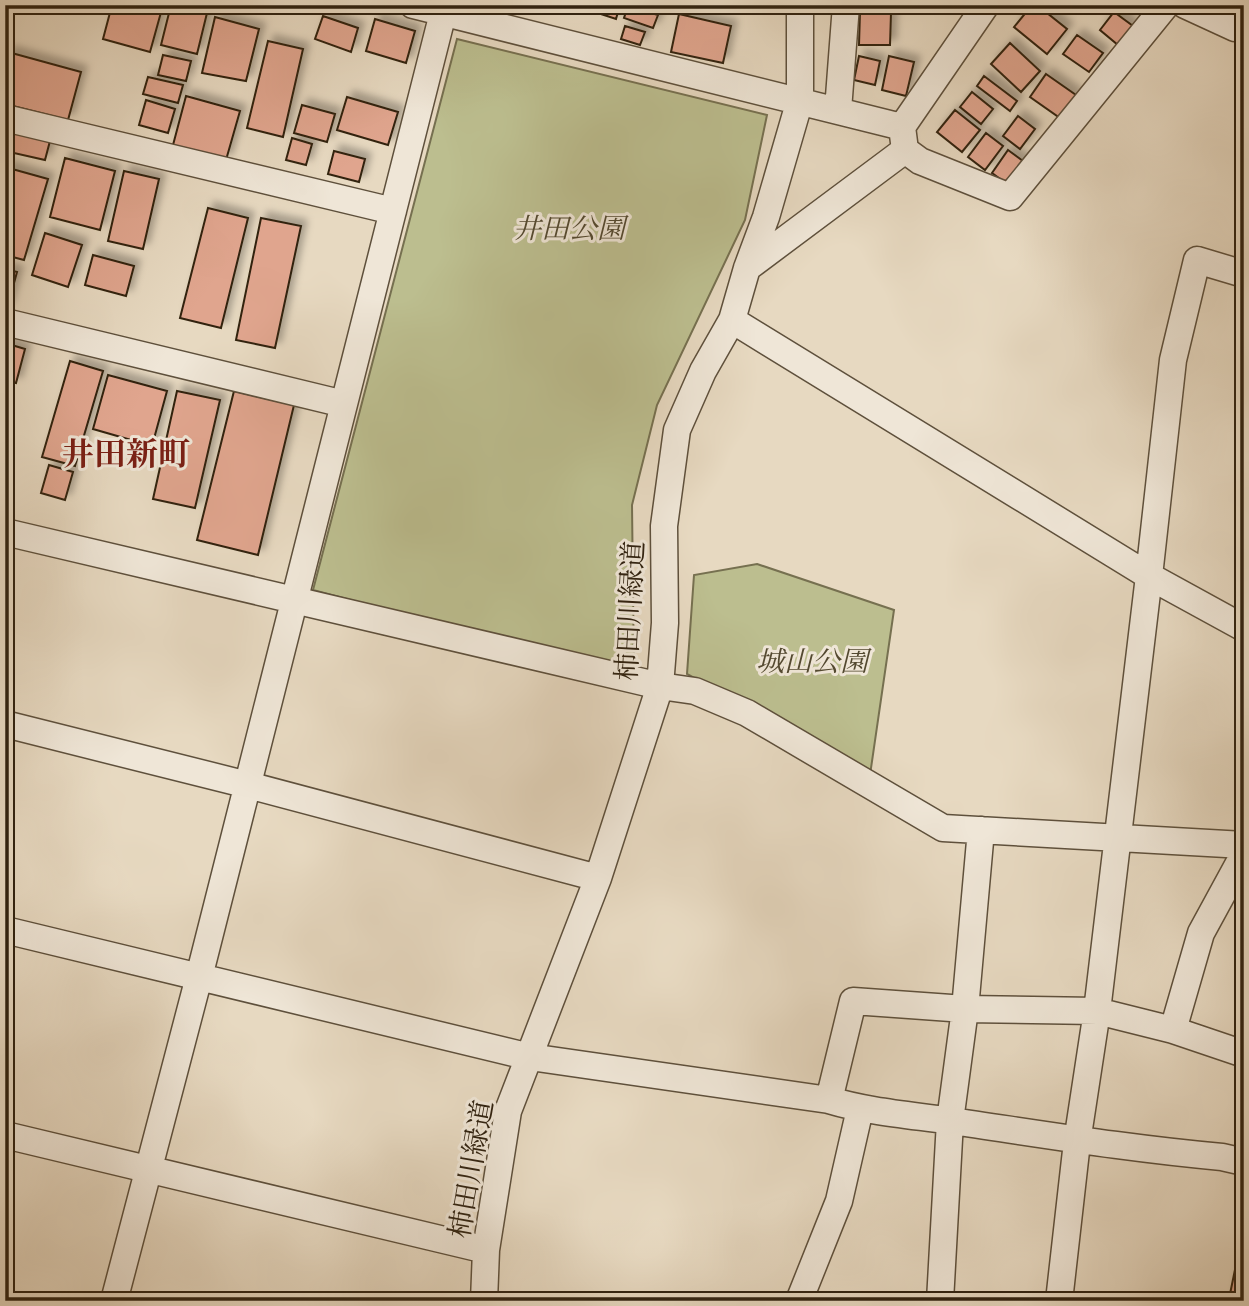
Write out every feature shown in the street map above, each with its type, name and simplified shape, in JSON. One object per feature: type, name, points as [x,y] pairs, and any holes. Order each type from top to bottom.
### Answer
[{"type":"street","points":[[413,5],[838,110],[904,139],[920,162],[1010,197],[1166,5]]},
{"type":"street","name":"柿田川緑道","points":[[484,1301],[486,1250],[508,1111],[598,878],[660,686],[666,623],[664,526],[677,430],[703,371],[732,320],[800,100],[800,5]]},
{"type":"street","points":[[838,110],[846,5]]},
{"type":"street","points":[[747,268],[904,139],[986,5]]},
{"type":"street","points":[[1185,5],[1241,23]]},
{"type":"street","points":[[114,1301],[199,977],[443,13]]},
{"type":"street","points":[[5,118],[393,211]]},
{"type":"street","points":[[1059,1301],[1077,1142],[1097,1011],[1173,360],[1197,260],[1244,274]]},
{"type":"street","points":[[732,320],[1149,576],[1244,628]]},
{"type":"street","points":[[5,322],[344,404]]},
{"type":"street","points":[[5,532],[660,686],[695,691],[747,713],[943,828],[1244,845]]},
{"type":"street","points":[[5,723],[598,878]]},
{"type":"street","points":[[940,1301],[950,1121],[965,1009],[981,830]]},
{"type":"street","points":[[1173,1030],[1201,933],[1244,855]]},
{"type":"street","points":[[5,930],[530,1057],[829,1100],[860,1110],[950,1121],[1077,1142],[1222,1157],[1244,1162]]},
{"type":"street","points":[[829,1100],[853,1001],[965,1009],[1097,1011],[1173,1030],[1244,1054]]},
{"type":"street","points":[[799,1301],[839,1201],[860,1110]]},
{"type":"street","points":[[5,1135],[149,1167],[486,1250]]},
{"type":"green space","name":"井田公園","points":[[457,39],[767,115],[745,220],[657,405],[632,505],[634,675],[313,590]]},
{"type":"green space","name":"城山公園","points":[[757,564],[894,610],[870,775],[687,674],[694,575]]},
{"type":"building","points":[[112,5],[163,5],[150,52],[103,39]]},
{"type":"building","points":[[171,5],[207,13],[197,54],[161,45]]},
{"type":"building","points":[[600,5],[620,5],[616,19],[598,13]]},
{"type":"building","points":[[1032,5],[1037,5],[1067,29],[1047,54],[1014,27]]},
{"type":"building","points":[[628,6],[658,15],[653,28],[624,18]]},
{"type":"building","points":[[860,12],[891,13],[890,45],[859,45]]},
{"type":"building","points":[[1114,12],[1133,26],[1118,45],[1100,30]]},
{"type":"building","points":[[679,14],[731,26],[723,63],[671,52]]},
{"type":"building","points":[[323,16],[358,28],[351,52],[315,39]]},
{"type":"building","points":[[215,17],[259,29],[246,81],[202,73]]},
{"type":"building","points":[[375,19],[415,31],[406,63],[366,51]]},
{"type":"building","points":[[625,26],[645,32],[640,45],[621,39]]},
{"type":"building","points":[[1077,35],[1103,53],[1089,72],[1063,54]]},
{"type":"building","points":[[268,41],[303,49],[283,137],[247,128]]},
{"type":"building","points":[[1010,43],[1040,71],[1021,92],[991,64]]},
{"type":"building","points":[[8,52],[81,72],[68,120],[5,104],[5,63]]},
{"type":"building","points":[[163,55],[191,61],[186,81],[158,75]]},
{"type":"building","points":[[859,56],[880,61],[875,85],[854,80]]},
{"type":"building","points":[[889,56],[914,62],[906,96],[882,90]]},
{"type":"building","points":[[1046,74],[1076,95],[1060,118],[1030,97]]},
{"type":"building","points":[[984,76],[1017,101],[1010,111],[977,86]]},
{"type":"building","points":[[148,77],[183,85],[178,103],[143,94]]},
{"type":"building","points":[[972,92],[993,109],[981,124],[960,107]]},
{"type":"building","points":[[186,96],[240,111],[226,160],[173,145]]},
{"type":"building","points":[[347,97],[398,112],[388,145],[337,130]]},
{"type":"building","points":[[146,100],[175,109],[168,133],[139,125]]},
{"type":"building","points":[[302,105],[335,114],[327,142],[294,133]]},
{"type":"building","points":[[955,110],[980,130],[962,152],[937,132]]},
{"type":"building","points":[[1018,116],[1035,129],[1020,149],[1003,136]]},
{"type":"building","points":[[5,127],[51,137],[45,160],[5,151]]},
{"type":"building","points":[[986,133],[1003,146],[985,170],[968,157]]},
{"type":"building","points":[[292,138],[312,144],[306,165],[286,160]]},
{"type":"building","points":[[1008,150],[1027,164],[1010,186],[992,173]]},
{"type":"building","points":[[334,151],[365,159],[359,182],[328,174]]},
{"type":"building","points":[[65,158],[115,171],[100,230],[50,217]]},
{"type":"building","points":[[5,167],[48,179],[24,260],[5,255]]},
{"type":"building","points":[[124,171],[159,179],[143,249],[108,241]]},
{"type":"building","points":[[208,208],[248,218],[221,328],[180,318]]},
{"type":"building","points":[[261,218],[301,226],[275,348],[236,340]]},
{"type":"building","points":[[45,233],[82,245],[68,287],[32,275]]},
{"type":"building","points":[[93,255],[134,266],[126,296],[85,285]]},
{"type":"building","points":[[5,269],[17,272],[7,309],[5,308]]},
{"type":"building","points":[[5,343],[25,349],[16,383],[5,381]]},
{"type":"building","points":[[70,361],[103,371],[75,466],[42,457]]},
{"type":"building","points":[[108,375],[167,391],[152,446],[93,429]]},
{"type":"building","points":[[177,391],[220,400],[195,508],[153,499]]},
{"type":"building","points":[[234,391],[294,405],[258,555],[197,540]]},
{"type":"building","points":[[49,465],[73,472],[65,500],[41,493]]},
{"type":"building","points":[[1239,1250],[1244,1251],[1244,1301],[1229,1299]]},
{"type":"district","name":"井田新町","points":[[126,453]]}]
